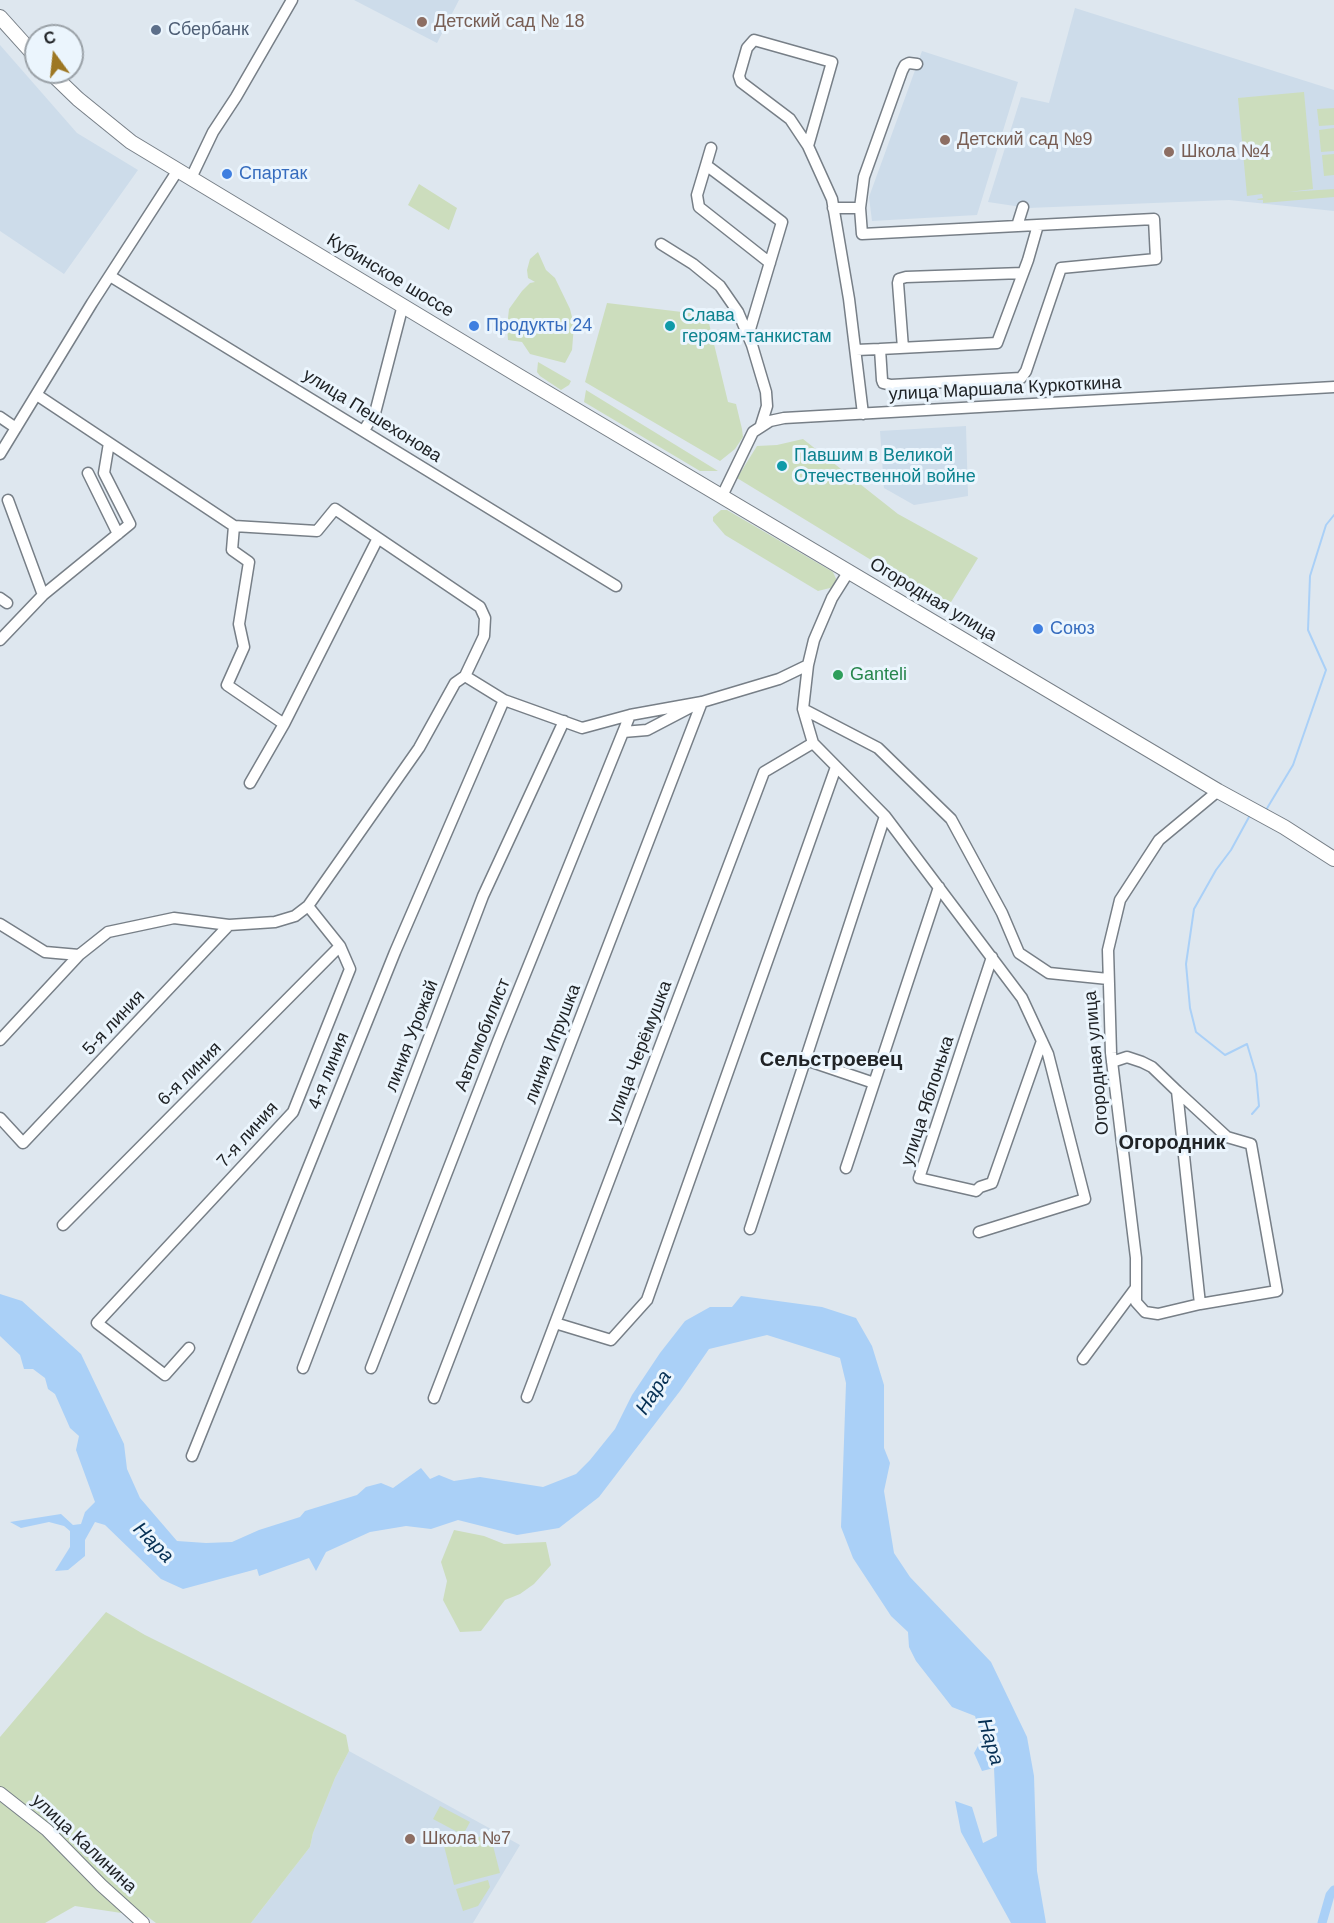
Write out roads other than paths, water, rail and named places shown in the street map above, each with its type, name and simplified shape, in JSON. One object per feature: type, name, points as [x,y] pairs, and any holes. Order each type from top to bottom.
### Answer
[{"type":"main road","points":[[0,17],[24,44]]},
{"type":"main road","name":"Кубинское шоссе","points":[[63,84],[99,118],[131,141],[722,496]]},
{"type":"main road","name":"Огородная улица","points":[[722,496],[1218,791],[1284,827],[1334,859]]},
{"type":"street","points":[[0,454],[92,303],[236,97],[292,0]]},
{"type":"street","points":[[808,146],[832,62],[754,40],[747,48],[739,76],[741,82],[790,119],[808,146],[832,199],[849,299],[863,414]]},
{"type":"street","points":[[880,349],[882,380],[883,383],[891,385],[1021,378],[1026,371],[1061,268],[1156,259],[1154,219],[862,234],[860,208],[864,177],[902,70],[909,63],[917,64]]},
{"type":"street","points":[[711,148],[697,195],[699,207],[770,263]]},
{"type":"street","points":[[706,165],[782,222],[748,336]]},
{"type":"street","points":[[1017,226],[1023,207]]},
{"type":"street","points":[[833,208],[860,208]]},
{"type":"street","points":[[856,350],[997,343],[1038,225]]},
{"type":"street","points":[[662,244],[693,264],[720,286],[738,312],[748,336],[765,392],[767,406],[761,425],[753,432],[722,496]]},
{"type":"street","points":[[903,348],[899,279],[1023,273]]},
{"type":"street","name":"улица Пешехонова","points":[[110,276],[616,586]]},
{"type":"street","points":[[364,430],[375,413],[403,304]]},
{"type":"street","name":"улица Маршала Куркоткина","points":[[761,425],[770,420],[784,418],[1334,387]]},
{"type":"street","points":[[0,1040],[79,955],[108,932],[174,918],[229,925],[275,922],[295,916],[308,906],[419,748],[455,683],[465,676],[484,636],[485,618],[480,607],[335,509],[317,531],[234,526],[37,395]]},
{"type":"street","points":[[0,417],[16,428]]},
{"type":"street","points":[[0,640],[44,595],[130,524],[104,473],[109,443]]},
{"type":"street","points":[[88,473],[118,534]]},
{"type":"street","points":[[8,500],[44,595]]},
{"type":"street","points":[[234,526],[232,550],[249,562],[239,624],[244,647],[227,685],[284,724]]},
{"type":"street","points":[[250,783],[284,724],[378,538]]},
{"type":"street","points":[[849,571],[832,598],[808,665],[803,710],[813,743],[885,816],[1022,998],[1048,1054],[1085,1199],[979,1232]]},
{"type":"street","points":[[465,676],[504,700],[582,728],[630,715],[702,702],[780,679],[808,665]]},
{"type":"street","name":"4-я линия","points":[[192,1456],[395,952],[504,700]]},
{"type":"street","points":[[623,732],[647,730],[702,702]]},
{"type":"street","name":"линия Игрушка","points":[[434,1398],[702,702]]},
{"type":"street","points":[[803,710],[878,748],[951,819],[1002,913],[1019,954],[1049,974],[1108,979]]},
{"type":"street","name":"Автомобилист","points":[[371,1368],[503,1030],[630,715]]},
{"type":"street","name":"линия Урожай","points":[[303,1368],[483,896],[564,721]]},
{"type":"street","name":"улица Черёмушка","points":[[527,1396],[764,772],[813,743]]},
{"type":"street","points":[[555,1323],[611,1340],[647,1300],[836,766]]},
{"type":"street","name":"Огородная улица","points":[[1177,1091],[1227,1137],[1251,1144],[1277,1291],[1200,1304],[1158,1314],[1145,1312],[1136,1302],[1136,1258],[1112,1062],[1108,950],[1120,900],[1159,840],[1218,791]]},
{"type":"street","points":[[750,1228],[885,816]]},
{"type":"street","points":[[846,1168],[939,887]]},
{"type":"street","name":"7-я линия","points":[[189,1348],[165,1375],[97,1323],[292,1112],[350,969],[340,946],[308,906]]},
{"type":"street","points":[[0,925],[45,952],[79,955]]},
{"type":"street","name":"5-я линия","points":[[0,1118],[22,1143],[229,925]]},
{"type":"street","name":"6-я линия","points":[[63,1225],[340,946]]},
{"type":"street","name":"улица Яблонька","points":[[992,957],[919,1178],[976,1191],[992,1183],[1042,1041]]},
{"type":"street","points":[[1112,1062],[1127,1057],[1142,1062],[1152,1067],[1177,1091],[1200,1304]]},
{"type":"street","points":[[806,1060],[874,1083]]},
{"type":"street","points":[[1083,1359],[1136,1289]]},
{"type":"street","name":"улица Калинина","points":[[0,1793],[47,1830],[101,1885],[143,1923]]},
{"type":"water","name":"Нара","points":[[0,1294],[22,1301],[81,1354],[124,1444],[127,1469],[140,1498],[177,1541],[206,1543],[232,1542],[259,1530],[300,1517],[305,1511],[357,1495],[366,1487],[381,1483],[393,1488],[421,1468],[430,1479],[439,1475],[454,1481],[480,1477],[543,1487],[576,1474],[615,1429],[632,1395],[685,1321],[710,1307],[732,1307],[741,1296],[822,1307],[856,1318],[872,1346],[884,1385],[884,1448],[890,1463],[884,1491],[894,1553],[910,1577],[991,1662],[1027,1737],[1034,1776],[1037,1871],[1046,1923],[1011,1923],[961,1832],[955,1801],[972,1807],[983,1843],[997,1836],[994,1768],[982,1771],[974,1753],[982,1739],[975,1716],[952,1707],[916,1661],[909,1647],[908,1632],[891,1616],[853,1558],[841,1527],[846,1383],[840,1358],[767,1335],[709,1349],[599,1497],[559,1528],[517,1535],[458,1520],[431,1529],[406,1526],[370,1532],[326,1552],[316,1571],[309,1558],[259,1576],[257,1569],[183,1589],[161,1579],[105,1525],[95,1522],[85,1540],[85,1556],[68,1570],[55,1571],[70,1547],[70,1531],[64,1526],[49,1522],[21,1528],[10,1522],[61,1514],[73,1525],[81,1524],[85,1512],[95,1502],[76,1450],[79,1436],[70,1428],[55,1394],[48,1389],[45,1378],[33,1369],[24,1369],[20,1355],[0,1336]]},
{"type":"waterway","points":[[1266,810],[1293,765],[1326,670],[1308,630],[1310,576],[1326,525],[1334,515]]},
{"type":"waterway","points":[[1249,817],[1194,909],[1186,964],[1190,1008],[1196,1032],[1225,1055],[1247,1044],[1256,1074],[1259,1106],[1252,1114]]},
{"type":"waterway","points":[[1322,1923],[1330,1895],[1334,1890]]},
{"type":"place","name":"Детский сад № 18","points":[[422,22]]},
{"type":"place","name":"Сбербанк","points":[[156,30]]},
{"type":"place","name":"Детский сад №9","points":[[945,140]]},
{"type":"place","name":"Школа №4","points":[[1169,152]]},
{"type":"place","name":"Спартак","points":[[227,174]]},
{"type":"place","name":"Продукты 24","points":[[474,326]]},
{"type":"place","name":"Слава героям-танкистам","points":[[670,326]]},
{"type":"place","name":"Павшим в Великой Отечественной войне","points":[[782,466]]},
{"type":"place","name":"Союз","points":[[1038,629]]},
{"type":"place","name":"Ganteli","points":[[838,675]]},
{"type":"place","name":"Школа №7","points":[[410,1839]]},
{"type":"district","name":"Сельстроевец","points":[[831,1060]]},
{"type":"district","name":"Огородник","points":[[1172,1143]]}]
